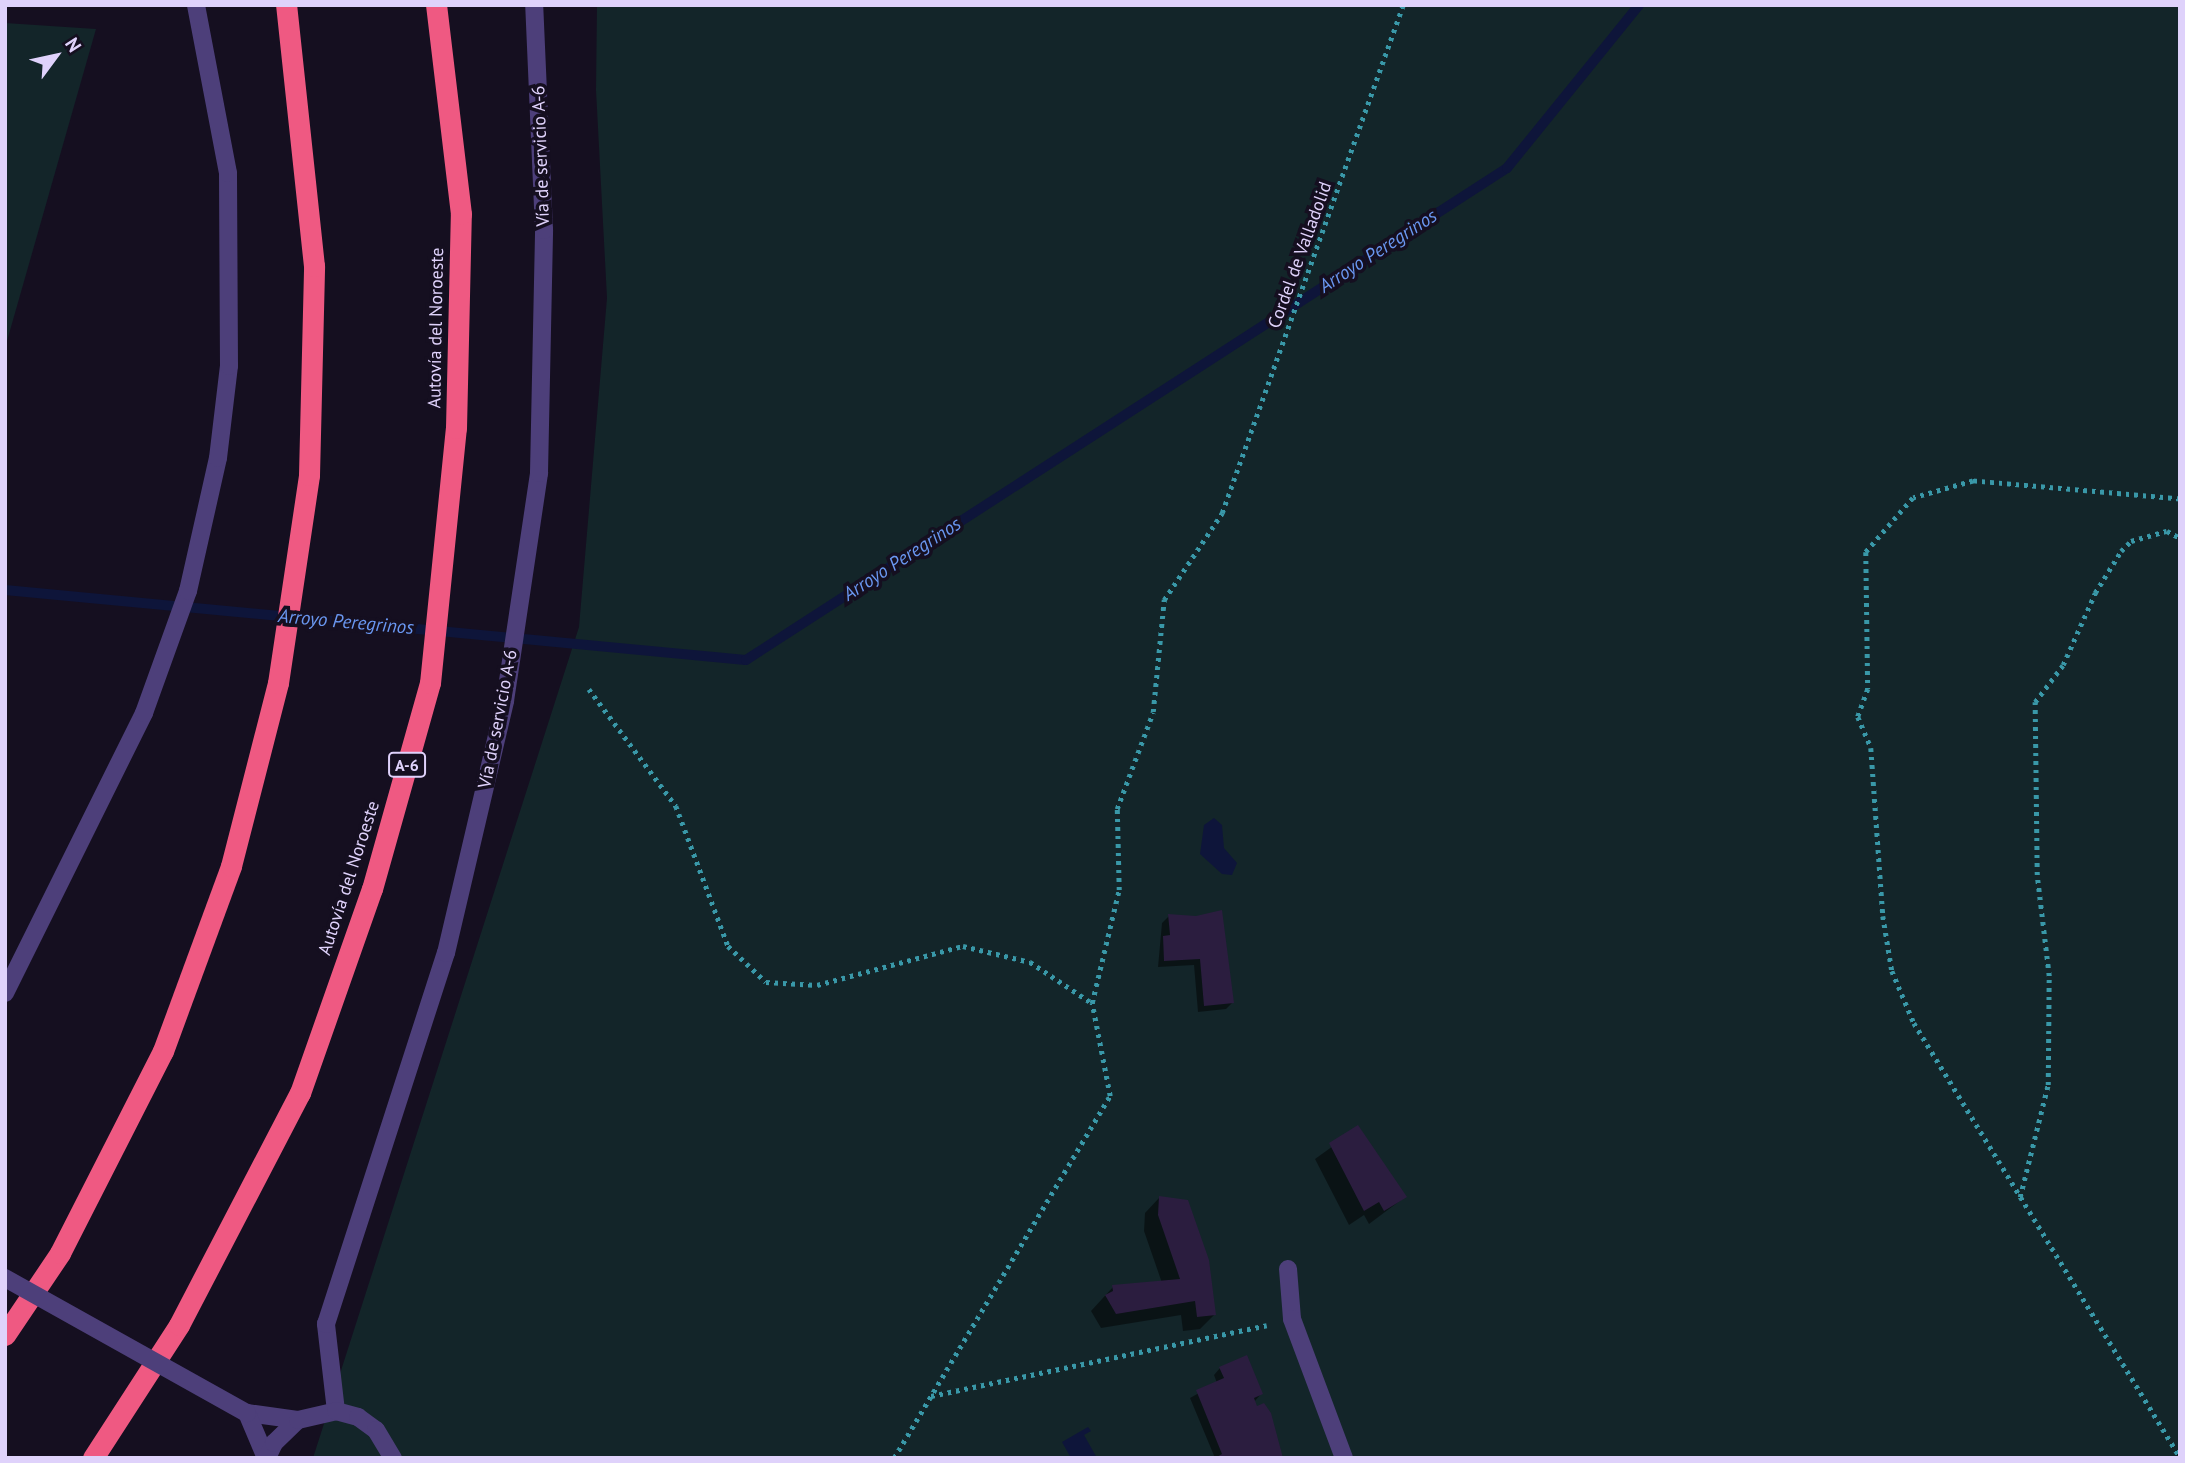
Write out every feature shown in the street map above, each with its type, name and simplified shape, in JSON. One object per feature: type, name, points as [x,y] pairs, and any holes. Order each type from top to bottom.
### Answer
[{"type":"highway","points":[[5,1335],[60,1253],[163,1051],[231,866],[278,683],[309,475],[314,266],[286,5]]},
{"type":"highway","name":"Autovía del Noroeste","points":[[93,1458],[179,1325],[300,1093],[372,889],[430,683],[456,428],[461,214],[436,5]]},
{"type":"street","points":[[184,5],[202,30]]},
{"type":"street","points":[[5,993],[144,713],[188,591],[218,458],[229,366],[228,173],[196,5]]},
{"type":"street","name":"Vía de servicio A-6","points":[[336,1411],[326,1324],[446,953],[505,701],[539,473],[544,230],[534,5]]},
{"type":"street","points":[[1288,1269],[1292,1320],[1344,1458]]},
{"type":"street","points":[[5,1278],[247,1413],[298,1420],[336,1411],[358,1417],[376,1430],[393,1458]]},
{"type":"street","points":[[247,1413],[266,1458]]},
{"type":"street","points":[[266,1458],[274,1443],[298,1420]]},
{"type":"path","name":"Cordel de Valladolid","points":[[1091,1003],[1119,890],[1116,809],[1153,712],[1164,600],[1222,513],[1403,5]]},
{"type":"path","points":[[2176,1456],[1914,1023],[1892,971],[1883,916],[1871,748],[1858,717],[1868,690],[1866,552],[1913,498],[1973,481],[2180,499]]},
{"type":"path","points":[[2020,1197],[2048,1084],[2049,976],[2037,875],[2035,702],[2063,665],[2095,593],[2121,551],[2131,541],[2167,531],[2180,538]]},
{"type":"path","points":[[589,689],[676,806],[728,946],[766,982],[817,985],[963,946],[1030,962],[1091,1003],[1110,1096],[894,1458]]},
{"type":"path","points":[[932,1396],[1292,1320]]},
{"type":"shaded area","points":[[597,5],[2180,5],[2180,1458],[313,1458],[579,627],[607,298],[596,90]]},
{"type":"shaded area","points":[[5,23],[96,29],[5,348]]},
{"type":"water","points":[[1214,818],[1222,825],[1224,848],[1237,863],[1232,875],[1222,874],[1200,854],[1204,825]]},
{"type":"water","points":[[1088,1427],[1091,1431],[1084,1435],[1097,1458],[1071,1458],[1062,1442]]},
{"type":"building","points":[[1222,910],[1234,1003],[1204,1006],[1200,959],[1164,961],[1163,936],[1170,935],[1168,914],[1196,916]]},
{"type":"building","points":[[1358,1125],[1407,1197],[1384,1211],[1379,1202],[1364,1211],[1329,1143]]},
{"type":"building","points":[[1159,1196],[1188,1200],[1209,1260],[1216,1315],[1197,1317],[1195,1301],[1116,1314],[1105,1295],[1113,1291],[1112,1285],[1180,1279],[1158,1215]]},
{"type":"building","points":[[1247,1355],[1263,1394],[1254,1398],[1257,1406],[1264,1403],[1271,1413],[1283,1458],[1215,1458],[1222,1454],[1196,1390],[1224,1378],[1219,1367]]},
{"type":"waterway","name":"Arroyo Peregrinos","points":[[5,590],[746,660],[1507,168],[1639,5]]}]
